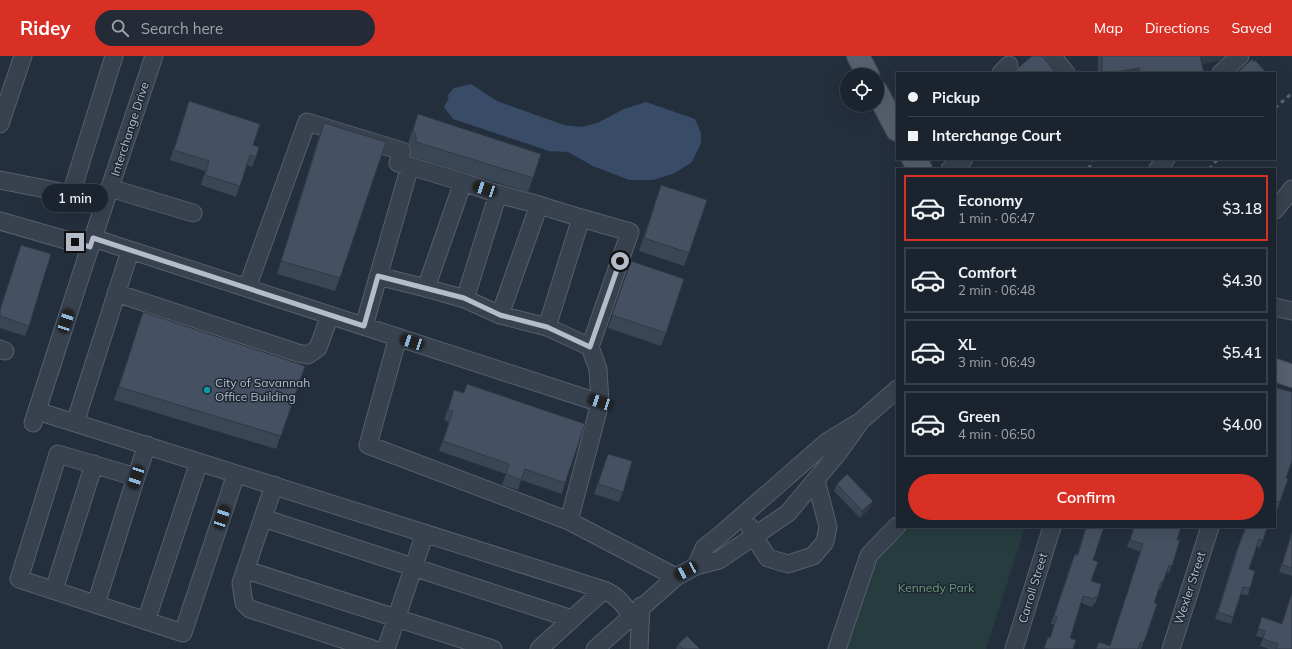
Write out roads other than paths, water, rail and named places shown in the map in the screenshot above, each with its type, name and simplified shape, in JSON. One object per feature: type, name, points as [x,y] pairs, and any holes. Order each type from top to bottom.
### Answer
[{"type":"main road","points":[[858,56],[864,68]]},
{"type":"main road","points":[[884,105],[896,128]]},
{"type":"main road","points":[[914,160],[920,168]]},
{"type":"main road","points":[[1276,370],[1292,376]]},
{"type":"street","points":[[0,124],[23,56]]},
{"type":"street","points":[[0,180],[71,194],[114,56]]},
{"type":"street","name":"Interchange Drive","points":[[75,423],[35,417],[91,243],[154,56]]},
{"type":"street","points":[[1052,56],[1065,72]]},
{"type":"street","points":[[1222,72],[1240,56]]},
{"type":"street","points":[[247,288],[308,122],[402,151],[398,163],[630,232],[590,347],[598,369],[600,402],[569,521]]},
{"type":"street","points":[[951,168],[963,160]]},
{"type":"street","points":[[1159,168],[1165,160]]},
{"type":"street","points":[[364,326],[410,166]]},
{"type":"street","points":[[426,288],[463,182]]},
{"type":"street","points":[[110,188],[193,213]]},
{"type":"street","points":[[1276,209],[1292,188]]},
{"type":"street","points":[[464,298],[498,194],[496,193]]},
{"type":"street","points":[[500,315],[539,205]]},
{"type":"street","points":[[547,327],[581,218]]},
{"type":"street","points":[[0,222],[91,243],[130,250],[600,402]]},
{"type":"street","points":[[130,250],[75,423],[604,590],[613,594],[636,611]]},
{"type":"street","points":[[378,276],[464,298],[500,315],[547,327],[590,347]]},
{"type":"street","points":[[116,293],[308,355],[318,348],[330,315]]},
{"type":"street","points":[[1276,307],[1292,311]]},
{"type":"street","points":[[398,337],[368,445],[569,521],[676,577]]},
{"type":"street","points":[[696,566],[704,548],[828,441],[860,421],[896,390]]},
{"type":"street","points":[[595,649],[676,577],[696,566],[719,560],[788,513],[838,453],[860,421]]},
{"type":"street","points":[[96,604],[147,445]]},
{"type":"street","points":[[136,477],[58,454],[19,579],[183,633],[236,474]]},
{"type":"street","points":[[146,621],[199,462]]},
{"type":"street","points":[[54,590],[94,464]]},
{"type":"street","points":[[744,514],[754,537],[768,558],[788,564],[813,556],[825,542],[828,527],[816,480]]},
{"type":"street","points":[[274,485],[241,583],[244,603],[250,608],[373,649]]},
{"type":"street","points":[[263,518],[572,619]]},
{"type":"street","points":[[837,649],[869,555],[896,527]]},
{"type":"street","name":"Carroll Street","points":[[1014,649],[1052,528]]},
{"type":"street","name":"Wexler Street","points":[[1171,649],[1210,528]]},
{"type":"street","points":[[386,649],[425,533]]},
{"type":"street","points":[[246,570],[493,649]]},
{"type":"street","points":[[539,649],[604,590]]},
{"type":"street","points":[[636,611],[639,649]]},
{"type":"water","points":[[471,84],[497,101],[564,125],[582,127],[597,123],[624,109],[646,102],[695,119],[701,133],[701,143],[692,162],[675,173],[653,180],[629,180],[593,166],[568,152],[549,151],[453,119],[444,107],[449,98],[447,96],[454,88]]},
{"type":"railway","points":[[1276,107],[1292,93]]},
{"type":"railway","points":[[1089,168],[1092,160]]},
{"type":"railway","points":[[1210,168],[1217,160]]},
{"type":"place","name":"City of Savannah Office Building","points":[[207,390]]},
{"type":"park label","name":"Kennedy Park","points":[[936,588]]}]
